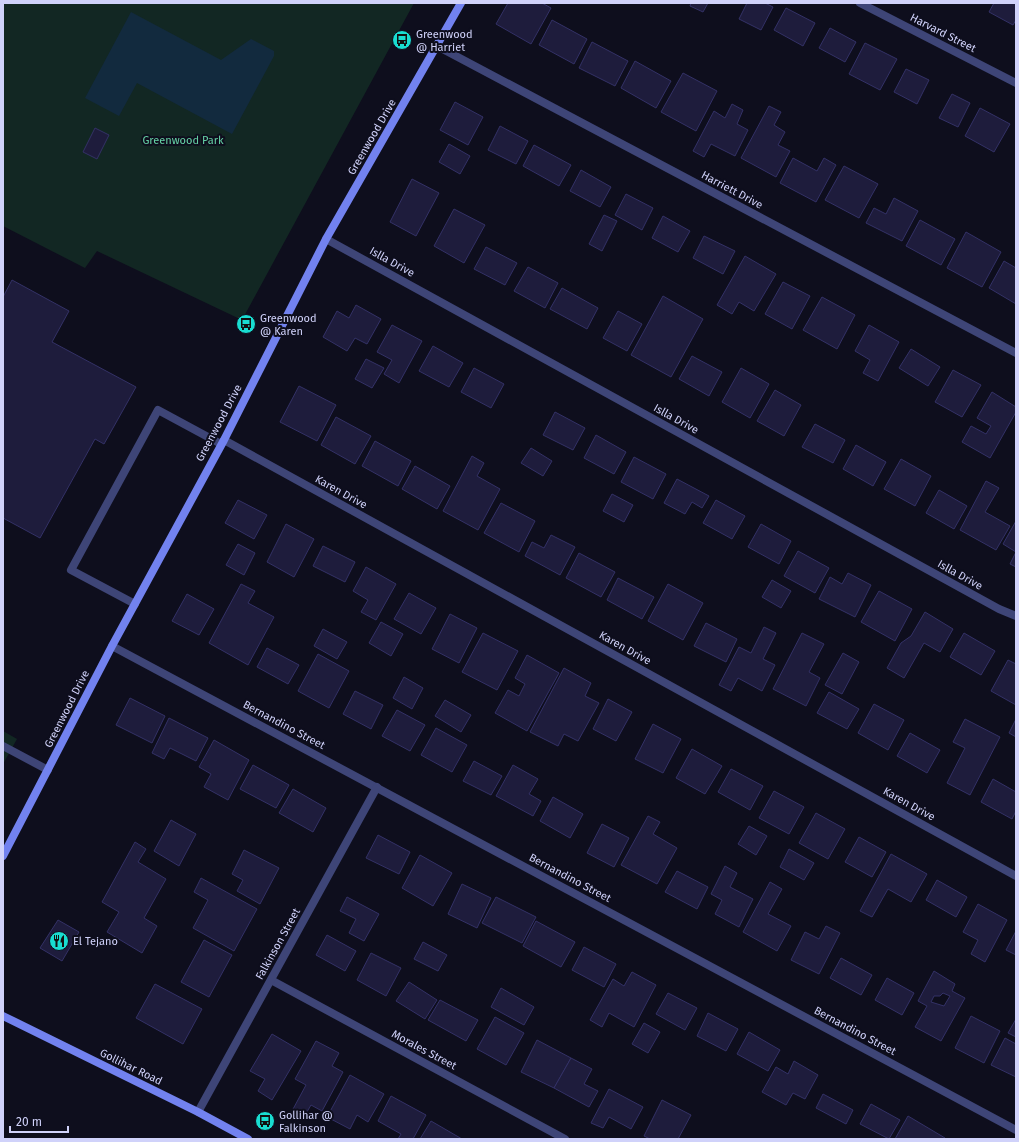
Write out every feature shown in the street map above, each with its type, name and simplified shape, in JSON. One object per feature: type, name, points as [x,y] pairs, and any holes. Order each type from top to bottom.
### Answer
[{"type":"main road","name":"Greenwood Drive","points":[[3,856],[112,646],[222,442],[326,239],[461,3]]},
{"type":"main road","name":"Gollihar Road","points":[[3,1016],[198,1112],[248,1139]]},
{"type":"street","name":"Harvard Street","points":[[860,3],[1016,83]]},
{"type":"street","name":"Harriett Drive","points":[[437,46],[1016,353]]},
{"type":"street","name":"Islla Drive","points":[[326,239],[999,610],[1016,616]]},
{"type":"street","name":"Karen Drive","points":[[135,604],[72,570],[158,410],[222,442],[1016,876]]},
{"type":"street","name":"Bernandino Street","points":[[112,646],[1016,1130]]},
{"type":"street","points":[[3,746],[48,770]]},
{"type":"street","name":"Falkinson Street","points":[[198,1112],[377,787]]},
{"type":"street","name":"Morales Street","points":[[271,980],[565,1139]]},
{"type":"green space","name":"Greenwood Park","points":[[3,3],[414,3],[242,320],[97,251],[85,268],[3,226]]},
{"type":"green space","points":[[3,731],[17,739],[3,764]]},
{"type":"water","points":[[131,12],[221,60],[251,39],[274,51],[274,56],[232,134],[137,83],[119,116],[85,98]]},
{"type":"building","points":[[508,3],[542,3],[551,8],[531,44],[496,24]]},
{"type":"building","points":[[691,3],[708,3],[703,12],[690,6]]},
{"type":"building","points":[[747,3],[765,3],[773,7],[761,30],[739,19]]},
{"type":"building","points":[[994,3],[1016,3],[1016,20],[1013,25],[989,12]]},
{"type":"building","points":[[786,8],[815,23],[803,46],[774,30]]},
{"type":"building","points":[[552,20],[587,39],[574,64],[539,45]]},
{"type":"building","points":[[830,28],[856,42],[845,62],[819,48]]},
{"type":"building","points":[[592,42],[628,61],[615,86],[579,68]]},
{"type":"building","points":[[865,43],[897,59],[880,90],[849,74]]},
{"type":"building","points":[[635,61],[671,81],[656,108],[621,88]]},
{"type":"building","points":[[906,69],[929,80],[917,104],[894,92]]},
{"type":"building","points":[[683,73],[717,91],[696,131],[661,112]]},
{"type":"building","points":[[952,94],[970,103],[958,127],[939,118]]},
{"type":"building","points":[[455,102],[483,117],[468,145],[440,130]]},
{"type":"building","points":[[732,104],[743,110],[737,124],[748,130],[735,156],[711,144],[704,157],[693,151],[714,111],[725,118]]},
{"type":"building","points":[[769,106],[781,112],[774,125],[785,132],[778,145],[790,151],[776,177],[741,158]]},
{"type":"building","points":[[980,108],[1010,124],[994,152],[965,136]]},
{"type":"building","points":[[500,126],[528,141],[516,164],[488,150]]},
{"type":"building","points":[[95,128],[109,135],[97,159],[83,152]]},
{"type":"building","points":[[449,144],[470,156],[460,174],[439,162]]},
{"type":"building","points":[[534,145],[571,165],[559,186],[523,166]]},
{"type":"building","points":[[793,158],[817,171],[824,158],[836,165],[816,202],[780,183]]},
{"type":"building","points":[[844,166],[878,184],[859,218],[825,200]]},
{"type":"building","points":[[581,170],[611,187],[600,207],[570,191]]},
{"type":"building","points":[[412,179],[439,193],[416,236],[390,222]]},
{"type":"building","points":[[626,194],[653,208],[642,230],[615,215]]},
{"type":"building","points":[[894,198],[918,211],[902,241],[866,223],[874,208],[886,214]]},
{"type":"building","points":[[454,209],[485,225],[464,263],[434,246]]},
{"type":"building","points":[[604,215],[617,221],[602,251],[589,244]]},
{"type":"building","points":[[663,216],[690,231],[678,252],[652,238]]},
{"type":"building","points":[[920,220],[955,239],[941,265],[906,246]]},
{"type":"building","points":[[966,232],[1001,252],[982,287],[947,268]]},
{"type":"building","points":[[704,236],[735,251],[723,274],[693,258]]},
{"type":"building","points":[[486,247],[517,263],[505,285],[474,269]]},
{"type":"building","points":[[745,256],[776,274],[754,311],[739,302],[732,314],[717,305]]},
{"type":"building","points":[[1004,261],[1016,268],[1016,304],[989,288]]},
{"type":"building","points":[[528,267],[558,283],[545,308],[514,291]]},
{"type":"building","points":[[12,280],[69,311],[52,342],[136,387],[104,444],[95,439],[40,538],[3,518],[3,297]]},
{"type":"building","points":[[783,282],[810,296],[792,329],[765,314]]},
{"type":"building","points":[[562,288],[598,308],[587,329],[550,309]]},
{"type":"building","points":[[663,296],[703,319],[671,377],[631,355]]},
{"type":"building","points":[[822,297],[855,315],[837,349],[803,330]]},
{"type":"building","points":[[356,305],[381,319],[367,344],[355,338],[347,351],[323,337],[337,311],[349,318]]},
{"type":"building","points":[[618,311],[642,324],[627,351],[603,338]]},
{"type":"building","points":[[392,325],[422,341],[399,383],[384,374],[392,360],[377,352]]},
{"type":"building","points":[[869,325],[899,342],[878,381],[863,373],[870,360],[855,351]]},
{"type":"building","points":[[433,346],[463,363],[449,387],[419,371]]},
{"type":"building","points":[[911,349],[940,367],[928,386],[899,368]]},
{"type":"building","points":[[692,356],[722,372],[709,396],[679,379]]},
{"type":"building","points":[[366,359],[384,368],[372,388],[355,379]]},
{"type":"building","points":[[474,368],[504,384],[491,408],[461,392]]},
{"type":"building","points":[[741,368],[769,384],[750,418],[722,402]]},
{"type":"building","points":[[953,370],[981,385],[962,417],[935,402]]},
{"type":"building","points":[[299,386],[336,405],[317,441],[280,422]]},
{"type":"building","points":[[775,390],[801,405],[784,436],[757,421]]},
{"type":"building","points":[[992,392],[1016,407],[1016,412],[990,458],[962,442],[971,426],[986,434],[991,426],[977,418]]},
{"type":"building","points":[[555,412],[585,428],[573,450],[543,435]]},
{"type":"building","points":[[336,417],[371,436],[355,464],[321,445]]},
{"type":"building","points":[[815,424],[845,440],[833,463],[802,447]]},
{"type":"building","points":[[596,435],[626,452],[614,474],[584,458]]},
{"type":"building","points":[[375,441],[411,461],[398,486],[362,466]]},
{"type":"building","points":[[856,445],[886,462],[873,486],[843,469]]},
{"type":"building","points":[[531,448],[552,461],[543,476],[521,463]]},
{"type":"building","points":[[472,456],[484,463],[477,476],[500,489],[478,530],[443,511]]},
{"type":"building","points":[[634,457],[666,474],[653,499],[621,482]]},
{"type":"building","points":[[901,459],[931,476],[915,506],[884,489]]},
{"type":"building","points":[[415,466],[450,486],[437,509],[402,489]]},
{"type":"building","points":[[677,479],[709,496],[702,508],[692,502],[685,514],[664,503]]},
{"type":"building","points":[[986,481],[999,488],[985,512],[1010,526],[996,550],[960,530]]},
{"type":"building","points":[[939,490],[967,506],[954,529],[926,513]]},
{"type":"building","points":[[612,494],[633,505],[624,522],[603,511]]},
{"type":"building","points":[[238,500],[267,515],[254,539],[225,523]]},
{"type":"building","points":[[716,500],[745,516],[732,539],[703,523]]},
{"type":"building","points":[[501,503],[535,521],[519,552],[484,533]]},
{"type":"building","points":[[1016,521],[1016,552],[1003,544]]},
{"type":"building","points":[[286,524],[314,539],[294,577],[267,562]]},
{"type":"building","points":[[761,524],[791,541],[779,564],[748,547]]},
{"type":"building","points":[[551,535],[575,547],[560,575],[525,556],[532,542],[544,548]]},
{"type":"building","points":[[238,544],[255,553],[244,575],[226,565]]},
{"type":"building","points":[[323,546],[355,562],[345,582],[313,566]]},
{"type":"building","points":[[798,551],[829,568],[815,593],[784,576]]},
{"type":"building","points":[[1016,552],[1016,567],[1010,564]]},
{"type":"building","points":[[579,553],[615,572],[601,597],[566,578]]},
{"type":"building","points":[[366,567],[396,584],[376,620],[361,612],[368,600],[353,591]]},
{"type":"building","points":[[848,573],[871,585],[855,617],[819,599],[830,577],[842,584]]},
{"type":"building","points":[[618,578],[654,597],[642,619],[607,600]]},
{"type":"building","points":[[772,580],[791,591],[781,608],[762,597]]},
{"type":"building","points":[[241,584],[255,591],[248,603],[274,617],[248,665],[209,643]]},
{"type":"building","points":[[668,584],[703,603],[683,640],[648,621]]},
{"type":"building","points":[[879,591],[912,609],[895,641],[861,622]]},
{"type":"building","points":[[409,593],[436,608],[421,634],[394,619]]},
{"type":"building","points":[[187,594],[214,609],[199,635],[172,621]]},
{"type":"building","points":[[925,612],[953,629],[940,652],[924,643],[904,678],[887,668],[901,643],[911,636]]},
{"type":"building","points":[[450,614],[477,628],[459,663],[432,649]]},
{"type":"building","points":[[381,622],[403,634],[391,656],[369,643]]},
{"type":"building","points":[[706,623],[737,639],[726,662],[694,646]]},
{"type":"building","points":[[764,627],[776,633],[763,659],[775,665],[762,691],[738,678],[731,691],[719,685],[739,647],[751,653]]},
{"type":"building","points":[[323,629],[347,642],[337,659],[314,646]]},
{"type":"building","points":[[483,633],[518,651],[497,690],[462,672]]},
{"type":"building","points":[[802,633],[824,644],[809,672],[820,678],[806,706],[773,689]]},
{"type":"building","points":[[964,633],[995,651],[981,675],[950,657]]},
{"type":"building","points":[[267,648],[299,665],[288,684],[257,667]]},
{"type":"building","points":[[843,653],[859,662],[842,694],[825,685]]},
{"type":"building","points":[[318,654],[349,671],[329,708],[298,691]]},
{"type":"building","points":[[527,655],[559,673],[527,731],[495,713],[508,690],[519,696],[525,684],[515,678]]},
{"type":"building","points":[[1008,660],[1016,664],[1016,705],[991,691]]},
{"type":"building","points":[[564,668],[591,683],[585,696],[599,703],[578,741],[564,734],[558,746],[530,732]]},
{"type":"building","points":[[404,677],[423,688],[412,709],[393,698]]},
{"type":"building","points":[[355,691],[383,705],[371,729],[343,714]]},
{"type":"building","points":[[829,692],[859,709],[847,729],[817,713]]},
{"type":"building","points":[[130,698],[165,716],[152,743],[116,725]]},
{"type":"building","points":[[608,699],[632,712],[616,741],[593,729]]},
{"type":"building","points":[[445,700],[471,715],[461,732],[435,716]]},
{"type":"building","points":[[874,704],[904,720],[888,750],[858,733]]},
{"type":"building","points":[[397,710],[425,725],[410,751],[382,736]]},
{"type":"building","points":[[169,718],[208,738],[196,761],[170,748],[164,759],[152,753]]},
{"type":"building","points":[[965,719],[1000,737],[970,795],[947,783],[965,748],[953,742]]},
{"type":"building","points":[[1016,719],[1016,737],[1009,733]]},
{"type":"building","points":[[653,724],[681,739],[663,773],[635,759]]},
{"type":"building","points":[[436,728],[467,745],[452,772],[421,755]]},
{"type":"building","points":[[910,733],[940,750],[927,773],[897,756]]},
{"type":"building","points":[[214,740],[249,760],[228,800],[204,787],[211,774],[199,767]]},
{"type":"building","points":[[692,749],[722,766],[705,794],[676,778]]},
{"type":"building","points":[[474,761],[502,776],[491,795],[463,781]]},
{"type":"building","points":[[253,765],[289,785],[276,808],[240,789]]},
{"type":"building","points":[[513,765],[538,779],[529,794],[541,801],[533,816],[496,796]]},
{"type":"building","points":[[731,769],[763,786],[750,810],[718,792]]},
{"type":"building","points":[[993,779],[1016,792],[1016,811],[1012,819],[981,802]]},
{"type":"building","points":[[293,789],[326,808],[313,832],[279,813]]},
{"type":"building","points":[[774,791],[804,807],[789,834],[759,818]]},
{"type":"building","points":[[553,797],[583,814],[570,838],[540,821]]},
{"type":"building","points":[[816,813],[845,829],[828,859],[799,843]]},
{"type":"building","points":[[648,816],[660,822],[653,834],[677,848],[657,884],[621,865]]},
{"type":"building","points":[[171,820],[196,834],[179,866],[154,851]]},
{"type":"building","points":[[602,824],[629,838],[614,867],[587,853]]},
{"type":"building","points":[[749,826],[767,836],[756,855],[738,844]]},
{"type":"building","points":[[378,835],[410,852],[399,874],[366,858]]},
{"type":"building","points":[[859,837],[886,852],[872,877],[845,862]]},
{"type":"building","points":[[135,842],[146,849],[138,862],[166,879],[144,918],[157,926],[142,953],[107,932],[119,912],[102,902]]},
{"type":"building","points":[[789,849],[814,863],[804,880],[780,867]]},
{"type":"building","points":[[244,850],[279,868],[260,904],[237,891],[243,880],[232,874]]},
{"type":"building","points":[[891,854],[927,874],[911,902],[888,889],[872,917],[860,911]]},
{"type":"building","points":[[420,855],[452,873],[433,906],[402,888]]},
{"type":"building","points":[[725,866],[737,873],[730,887],[753,899],[739,927],[715,914],[722,900],[711,894]]},
{"type":"building","points":[[677,871],[708,887],[697,909],[665,892]]},
{"type":"building","points":[[201,878],[257,909],[234,951],[193,928],[208,900],[194,892]]},
{"type":"building","points":[[937,880],[967,897],[956,917],[926,900]]},
{"type":"building","points":[[770,882],[782,889],[768,914],[791,926],[777,951],[743,932]]},
{"type":"building","points":[[462,884],[491,898],[477,928],[448,914]]},
{"type":"building","points":[[347,897],[379,914],[364,941],[349,933],[356,919],[340,911]]},
{"type":"building","points":[[496,897],[536,917],[522,943],[482,923]]},
{"type":"building","points":[[978,904],[1007,920],[985,962],[971,954],[978,940],[963,932]]},
{"type":"building","points":[[58,920],[79,932],[62,961],[40,948]]},
{"type":"building","points":[[536,921],[575,942],[561,967],[523,946]]},
{"type":"building","points":[[826,926],[840,933],[819,974],[791,960],[805,932],[819,939]]},
{"type":"building","points":[[1016,931],[1016,955],[1006,950]]},
{"type":"building","points":[[327,935],[356,951],[345,971],[316,955]]},
{"type":"building","points":[[204,940],[232,955],[209,997],[181,982]]},
{"type":"building","points":[[423,942],[447,955],[438,971],[414,959]]},
{"type":"building","points":[[584,947],[616,964],[604,987],[572,970]]},
{"type":"building","points":[[371,953],[401,968],[386,996],[357,980]]},
{"type":"building","points":[[841,958],[872,975],[861,995],[830,978]]},
{"type":"building","points":[[934,971],[955,984],[952,991],[965,998],[941,1041],[915,1027],[927,1006],[918,1001]],"holes":[[[943,993],[950,996],[944,1006],[931,1002],[934,996],[940,996]]]},
{"type":"building","points":[[632,972],[656,985],[634,1027],[609,1013],[602,1027],[590,1020],[613,979],[624,986]]},
{"type":"building","points":[[887,978],[914,993],[902,1015],[875,1000]]},
{"type":"building","points":[[409,982],[437,1000],[425,1019],[396,1001]]},
{"type":"building","points":[[155,984],[202,1009],[183,1044],[136,1018]]},
{"type":"building","points":[[501,988],[534,1007],[524,1025],[491,1007]]},
{"type":"building","points":[[668,993],[697,1008],[685,1030],[656,1014]]},
{"type":"building","points":[[440,1000],[478,1020],[466,1041],[428,1020]]},
{"type":"building","points":[[708,1013],[738,1029],[726,1051],[697,1036]]},
{"type":"building","points":[[971,1016],[1000,1031],[984,1063],[955,1048]]},
{"type":"building","points":[[495,1017],[524,1033],[506,1065],[477,1049]]},
{"type":"building","points":[[1016,1019],[1016,1037],[1008,1033]]},
{"type":"building","points":[[644,1023],[660,1032],[648,1053],[632,1044]]},
{"type":"building","points":[[749,1032],[780,1050],[768,1071],[737,1054]]},
{"type":"building","points":[[272,1034],[301,1051],[272,1100],[258,1091],[265,1079],[250,1071]]},
{"type":"building","points":[[1005,1038],[1016,1044],[1016,1077],[991,1065]]},
{"type":"building","points":[[537,1040],[571,1058],[554,1088],[521,1072]]},
{"type":"building","points":[[316,1041],[339,1053],[332,1066],[343,1072],[322,1111],[311,1105],[304,1117],[292,1111],[306,1085],[295,1079]]},
{"type":"building","points":[[571,1058],[592,1069],[584,1084],[598,1091],[589,1107],[554,1088]]},
{"type":"building","points":[[794,1061],[818,1075],[805,1099],[793,1093],[786,1105],[762,1092],[776,1067],[788,1074]]},
{"type":"building","points":[[350,1075],[384,1094],[368,1122],[357,1115],[350,1129],[327,1117]]},
{"type":"building","points":[[609,1089],[643,1107],[631,1129],[609,1117],[603,1128],[591,1123]]},
{"type":"building","points":[[823,1094],[853,1110],[846,1124],[816,1108]]},
{"type":"building","points":[[391,1096],[426,1115],[413,1139],[398,1139],[401,1134],[378,1121]]},
{"type":"building","points":[[662,1100],[691,1115],[678,1139],[650,1139],[644,1136]]},
{"type":"building","points":[[871,1104],[900,1120],[889,1139],[860,1124]]},
{"type":"building","points":[[908,1116],[945,1138],[895,1139]]},
{"type":"building","points":[[431,1121],[462,1139],[420,1139]]},
{"type":"place","name":"Greenwood @ Harriet","points":[[402,40]]},
{"type":"place","name":"Greenwood @ Karen","points":[[246,324]]},
{"type":"place","name":"El Tejano","points":[[59,941]]},
{"type":"place","name":"Gollihar @ Falkinson","points":[[265,1121]]}]
